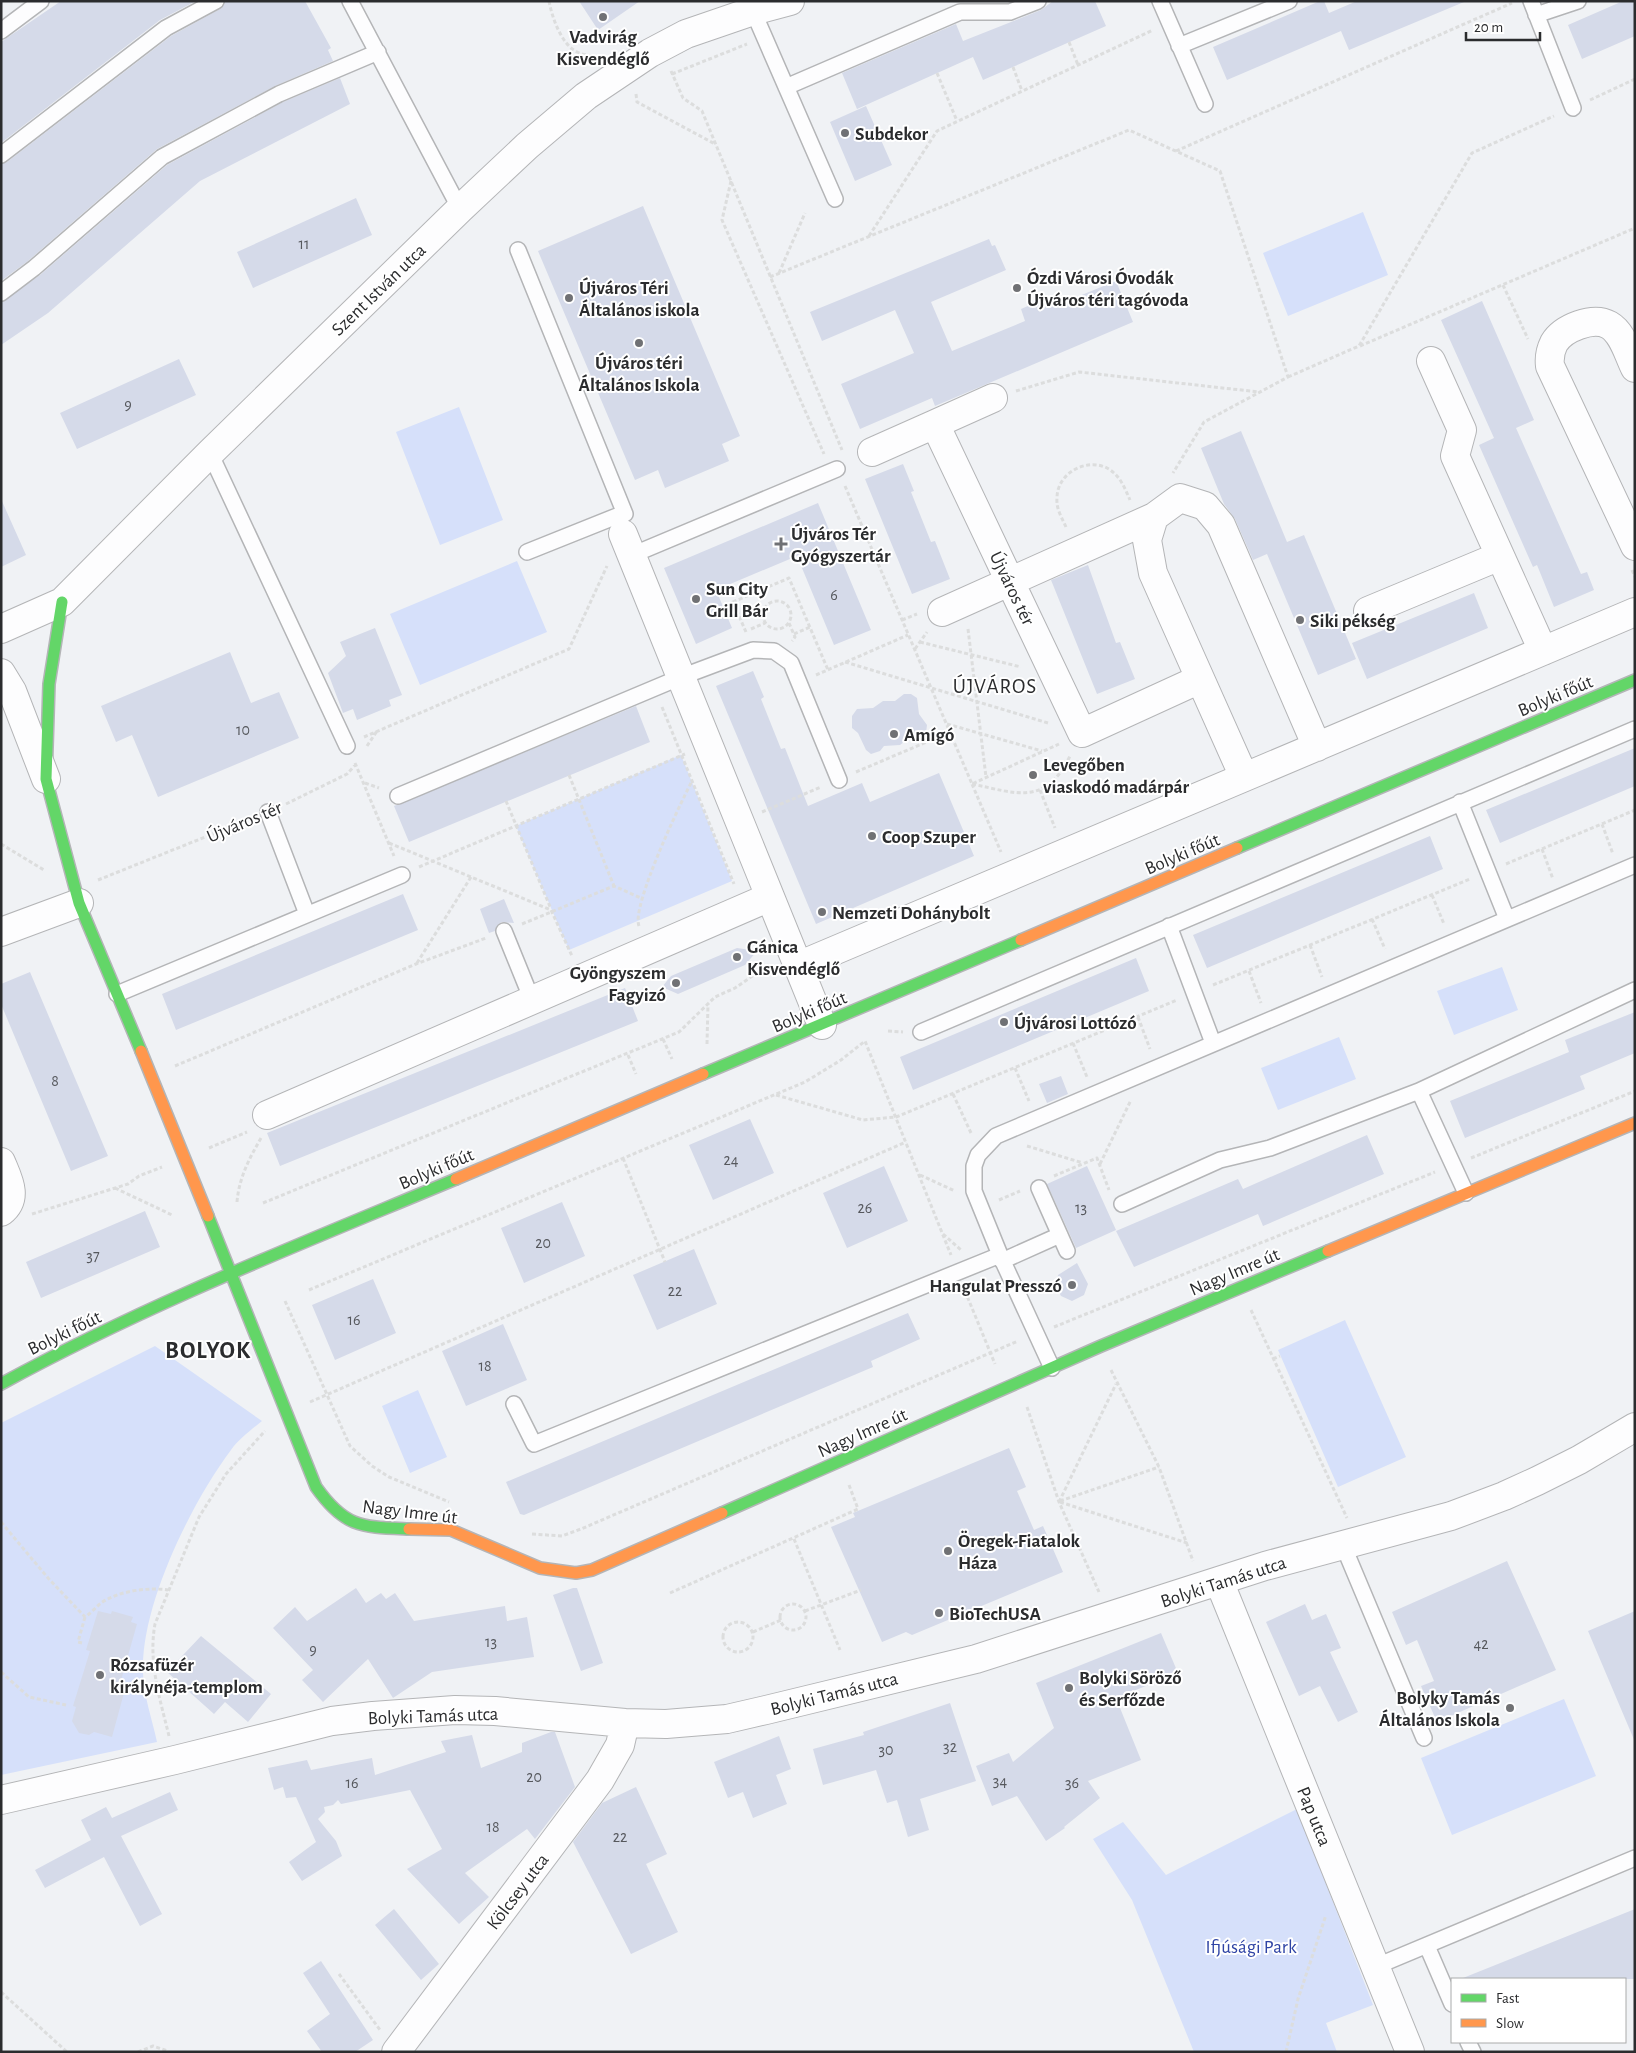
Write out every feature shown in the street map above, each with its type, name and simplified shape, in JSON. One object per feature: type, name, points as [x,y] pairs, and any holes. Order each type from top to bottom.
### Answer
[{"type":"street","name":"Szent István utca","points":[[1,629],[62,602],[210,453],[460,208],[553,123],[629,81],[660,48],[700,28],[790,1]]},
{"type":"street","points":[[1635,368],[1617,331],[1598,322],[1588,322],[1562,335],[1554,342],[1549,356],[1550,366],[1635,546]]},
{"type":"street","points":[[1431,361],[1462,430],[1455,456],[1543,651]]},
{"type":"street","points":[[872,452],[993,398]]},
{"type":"street","name":"Újváros tér","points":[[935,424],[1082,733],[1200,679]]},
{"type":"street","points":[[942,609],[1010,580],[1144,512],[1180,498],[1205,506],[1221,526],[1317,747]]},
{"type":"street","points":[[1144,512],[1153,574],[1244,777]]},
{"type":"street","points":[[624,535],[770,898],[787,963],[822,1025]]},
{"type":"street","points":[[1368,611],[1500,556]]},
{"type":"street","name":"Nagy Imre út","points":[[62,602],[49,684],[46,779],[117,994],[185,1158],[316,1488],[328,1504],[343,1517],[364,1527],[451,1530],[540,1568],[576,1573],[592,1570],[1100,1346],[1635,1123]]},
{"type":"street","points":[[787,963],[1317,747],[1635,612]]},
{"type":"street","points":[[1,673],[12,691],[46,779]]},
{"type":"street","name":"Bolyki főút","points":[[1,1384],[70,1348],[195,1289],[1635,680]]},
{"type":"street","points":[[1,932],[84,893]]},
{"type":"street","points":[[268,1119],[532,1000],[770,898]]},
{"type":"street","points":[[1,1162],[12,1188],[10,1200],[2,1211]]},
{"type":"street","name":"Bolyki Tamás utca","points":[[1,1800],[176,1760],[332,1721],[417,1712],[496,1711],[625,1723],[666,1724],[727,1719],[976,1659],[1211,1584],[1350,1543],[1451,1516],[1504,1496],[1579,1460],[1635,1427]]},
{"type":"street","name":"Pap utca","points":[[1211,1584],[1339,1874],[1410,2052]]},
{"type":"street","name":"Kölcsey utca","points":[[397,2052],[600,1780],[620,1745],[625,1723]]},
{"type":"lane","points":[[1,32],[41,1]]},
{"type":"lane","points":[[1,155],[166,28],[216,1]]},
{"type":"lane","points":[[350,1],[460,208]]},
{"type":"lane","points":[[786,86],[960,12],[1010,12],[1038,1]]},
{"type":"lane","points":[[1160,1],[1205,104]]},
{"type":"lane","points":[[1179,46],[1289,1]]},
{"type":"lane","points":[[1572,108],[1533,8],[1578,1]]},
{"type":"lane","points":[[753,11],[836,199]]},
{"type":"lane","points":[[1,293],[34,268],[162,157],[279,94],[378,52]]},
{"type":"lane","points":[[518,250],[624,514],[624,535]]},
{"type":"lane","points":[[210,453],[347,746]]},
{"type":"lane","points":[[527,552],[624,535],[839,468]]},
{"type":"lane","points":[[398,796],[681,677],[753,650],[774,651],[791,663],[839,780]]},
{"type":"lane","points":[[921,1032],[1635,728]]},
{"type":"lane","points":[[1460,802],[1507,919]]},
{"type":"lane","points":[[268,812],[307,914]]},
{"type":"lane","points":[[1052,1368],[1001,1258],[974,1191],[974,1166],[979,1152],[996,1136],[1392,966],[1635,865]]},
{"type":"lane","points":[[117,994],[402,875]]},
{"type":"lane","points":[[1170,926],[1213,1043]]},
{"type":"lane","points":[[504,931],[532,1000]]},
{"type":"lane","points":[[1122,1204],[1220,1160],[1270,1148],[1419,1091],[1635,990]]},
{"type":"lane","points":[[1419,1091],[1466,1193]]},
{"type":"lane","points":[[1039,1188],[1067,1252]]},
{"type":"lane","points":[[514,1404],[534,1444],[958,1272],[1001,1258],[1060,1235]]},
{"type":"lane","points":[[1350,1543],[1424,1738]]},
{"type":"lane","points":[[1377,1966],[1635,1858]]},
{"type":"lane","points":[[1427,1946],[1451,2002]]},
{"type":"path","points":[[549,1],[552,14],[562,36],[576,52],[594,57],[629,81],[635,90],[638,102],[715,144]]},
{"type":"path","points":[[1176,151],[1516,1]]},
{"type":"path","points":[[869,236],[937,131],[1169,22]]},
{"type":"path","points":[[665,77],[764,37]]},
{"type":"path","points":[[1069,42],[1078,65]]},
{"type":"path","points":[[660,48],[683,98],[702,111],[770,277],[839,468],[1003,856]]},
{"type":"path","points":[[1013,67],[1022,90]]},
{"type":"path","points":[[937,73],[957,121]]},
{"type":"path","points":[[1359,346],[1472,153],[1635,79]]},
{"type":"path","points":[[770,277],[1129,130],[1220,171],[1288,377]]},
{"type":"path","points":[[731,181],[722,220],[839,468]]},
{"type":"path","points":[[779,274],[805,213]]},
{"type":"path","points":[[1168,481],[1204,422],[1259,392],[1288,377],[1359,346],[1635,228]]},
{"type":"path","points":[[993,398],[1079,372],[1259,392]]},
{"type":"path","points":[[1070,534],[1058,510],[1056,497],[1061,482],[1073,470],[1086,464],[1100,465],[1114,472],[1144,512]]},
{"type":"path","points":[[364,751],[378,730],[569,649],[614,551],[624,535]]},
{"type":"path","points":[[753,650],[733,602],[790,578],[828,670]]},
{"type":"path","points":[[779,601],[787,605],[791,614],[786,626],[782,629],[772,629],[765,623],[762,614],[766,606],[779,601]]},
{"type":"path","points":[[902,620],[942,609],[971,655],[986,777]]},
{"type":"path","points":[[746,631],[765,623]]},
{"type":"path","points":[[794,634],[810,626]]},
{"type":"path","points":[[800,683],[908,635]]},
{"type":"path","points":[[920,642],[1025,668]]},
{"type":"path","points":[[846,662],[1055,725],[1051,716]]},
{"type":"path","points":[[654,689],[744,909]]},
{"type":"path","points":[[946,724],[1043,751]]},
{"type":"path","points":[[972,784],[1066,741]]},
{"type":"path","points":[[347,746],[402,875],[708,744]]},
{"type":"path","points":[[972,784],[1024,794],[1040,790],[1057,776],[1072,752]]},
{"type":"path","name":"Újváros tér","points":[[84,893],[268,812],[347,774],[360,758]]},
{"type":"path","points":[[650,949],[637,921],[667,831],[691,783],[719,770]]},
{"type":"path","points":[[569,775],[614,886],[643,899]]},
{"type":"path","points":[[818,778],[822,787]]},
{"type":"path","points":[[1040,790],[1057,833]]},
{"type":"path","points":[[506,801],[551,910],[582,978]]},
{"type":"path","points":[[776,1095],[863,1120],[896,1117],[1635,810]]},
{"type":"path","points":[[1602,824],[1620,871]]},
{"type":"path","points":[[389,843],[551,910]]},
{"type":"path","points":[[1,844],[52,875]]},
{"type":"path","points":[[1542,849],[1560,896]]},
{"type":"path","points":[[416,964],[471,877]]},
{"type":"path","points":[[172,1067],[416,964],[504,931],[551,910],[614,886]]},
{"type":"path","points":[[1432,895],[1450,942]]},
{"type":"path","points":[[1372,919],[1392,966]]},
{"type":"path","points":[[1310,945],[1328,994]]},
{"type":"path","points":[[766,957],[769,965]]},
{"type":"path","points":[[263,1203],[628,1055],[679,1032],[715,997],[735,988],[769,965],[787,963]]},
{"type":"path","points":[[1249,971],[1268,1020]]},
{"type":"path","points":[[707,1045],[708,1004]]},
{"type":"path","points":[[1100,1165],[1151,1069],[1138,1017]]},
{"type":"path","points":[[663,1039],[673,1060]]},
{"type":"path","points":[[309,1290],[776,1095],[805,1082],[841,1060],[865,1041],[1005,1388]]},
{"type":"path","points":[[1073,1043],[1093,1093]]},
{"type":"path","points":[[628,1055],[637,1076]]},
{"type":"path","points":[[1015,1067],[1036,1118]]},
{"type":"path","points":[[529,1534],[546,1537],[562,1536],[581,1529],[990,1352],[1635,1091]]},
{"type":"path","points":[[952,1094],[979,1152]]},
{"type":"path","points":[[2,1211],[22,1218],[114,1188],[185,1158],[268,1119]]},
{"type":"path","points":[[237,1202],[241,1178],[268,1119]]},
{"type":"path","points":[[996,1136],[1084,1163]]},
{"type":"path","points":[[176,1760],[154,1672],[152,1640],[154,1624],[199,1517],[226,1474],[249,1447],[286,1413],[906,1142]]},
{"type":"path","points":[[623,1158],[665,1262]]},
{"type":"path","points":[[919,1175],[978,1202]]},
{"type":"path","points":[[114,1188],[172,1215]]},
{"type":"path","points":[[1240,1288],[1273,1359],[1350,1543]]},
{"type":"path","points":[[285,1300],[350,1446],[372,1466],[389,1478],[450,1503]]},
{"type":"path","points":[[1100,1346],[1116,1383],[1159,1467],[1187,1543],[1211,1584]]},
{"type":"path","points":[[1273,1359],[1280,1356]]},
{"type":"path","points":[[1018,1382],[1059,1502],[1111,1617]]},
{"type":"path","points":[[1059,1502],[1116,1383]]},
{"type":"path","points":[[670,1593],[858,1509],[839,1461]]},
{"type":"path","points":[[1059,1502],[1159,1467]]},
{"type":"path","points":[[1059,1502],[1187,1543]]},
{"type":"path","points":[[1,1522],[48,1578],[85,1617]]},
{"type":"path","points":[[794,1539],[840,1650]]},
{"type":"path","points":[[82,1643],[78,1642],[83,1630],[85,1617],[102,1603],[116,1596],[141,1590],[168,1590]]},
{"type":"path","points":[[805,1611],[861,1590]]},
{"type":"path","points":[[795,1604],[805,1611],[806,1620],[797,1629],[789,1629],[780,1620],[781,1612],[786,1605],[795,1604]]},
{"type":"path","points":[[752,1632],[780,1620]]},
{"type":"path","points":[[733,1623],[746,1624],[752,1632],[754,1637],[750,1647],[742,1652],[731,1651],[724,1643],[725,1629],[733,1623]]},
{"type":"path","points":[[1,1672],[30,1697],[66,1705]]},
{"type":"path","points":[[1286,2052],[1298,1999],[1339,1874]]},
{"type":"path","points":[[339,1974],[397,2052]]},
{"type":"path","points":[[1,1992],[67,2052]]},
{"type":"path","points":[[138,2052],[153,2046],[168,2050]]},
{"type":"green space","points":[[1363,212],[1388,275],[1288,316],[1263,253]]},
{"type":"green space","points":[[459,407],[503,520],[440,545],[396,432]]},
{"type":"green space","points":[[517,561],[547,632],[420,685],[390,614]]},
{"type":"green space","points":[[681,755],[732,881],[569,950],[516,826]]},
{"type":"green space","points":[[1502,967],[1518,1010],[1454,1035],[1437,991]]},
{"type":"green space","points":[[1339,1037],[1356,1079],[1278,1110],[1261,1068]]},
{"type":"green space","points":[[1345,1320],[1406,1457],[1338,1487],[1278,1350]]},
{"type":"green space","points":[[155,1346],[262,1421],[231,1450],[201,1497],[172,1553],[151,1613],[145,1641],[143,1676],[157,1742],[1,1775],[1,1423]]},
{"type":"green space","points":[[418,1390],[447,1457],[410,1473],[382,1406]]},
{"type":"green space","points":[[1564,1699],[1596,1776],[1452,1835],[1421,1758]]},
{"type":"green space","name":"Ifjúsági Park","points":[[1297,1809],[1373,2005],[1326,2023],[1337,2052],[1194,2052],[1132,1900],[1093,1839],[1123,1822],[1166,1875]]},
{"type":"building","points":[[61,1],[196,1],[160,20],[1,143],[1,42]]},
{"type":"building","points":[[225,1],[305,1],[331,48],[328,50],[333,61],[275,86],[157,149],[28,261],[1,281],[1,164],[7,162],[171,36],[220,9]]},
{"type":"building","name":"Vadvirág Kisvendéglő","points":[[579,1],[640,1],[598,30]]},
{"type":"building","points":[[1053,1],[1095,1],[1106,26],[983,80],[973,57],[857,109],[842,73],[956,24],[963,41],[1041,10]]},
{"type":"building","points":[[1320,1],[1324,1],[1329,13],[1357,1],[1464,2],[1349,50],[1341,31],[1227,80],[1213,47]]},
{"type":"building","points":[[1623,1],[1635,1],[1635,36],[1582,59],[1568,25]]},
{"type":"building","points":[[340,78],[350,104],[200,181],[48,313],[1,345],[1,302],[40,275],[167,165],[283,102]]},
{"type":"building","points":[[866,106],[892,165],[855,181],[830,122]]},
{"type":"building","points":[[356,198],[372,235],[253,288],[237,252]]},
{"type":"building","name":"Újváros téri Általános Iskola","points":[[643,206],[740,436],[722,444],[729,461],[665,488],[658,470],[635,480],[538,251]]},
{"type":"building","points":[[989,239],[992,246],[995,245],[1006,270],[931,302],[952,351],[1025,321],[1021,309],[1053,295],[1057,305],[1116,281],[1133,322],[935,406],[932,398],[860,429],[841,384],[914,353],[895,310],[822,341],[810,312]]},
{"type":"building","points":[[1482,301],[1534,420],[1516,428],[1581,574],[1587,572],[1594,590],[1554,607],[1537,565],[1533,567],[1479,445],[1494,438],[1441,320]]},
{"type":"building","points":[[179,359],[196,395],[77,449],[60,413]]},
{"type":"building","points":[[1241,431],[1287,542],[1304,535],[1356,659],[1318,675],[1267,554],[1253,560],[1235,519],[1224,504],[1201,448]]},
{"type":"building","points":[[903,464],[914,491],[911,492],[931,542],[935,541],[950,579],[912,594],[865,479]]},
{"type":"building","points":[[1,499],[26,555],[1,567]]},
{"type":"building","points":[[818,503],[871,630],[834,645],[797,556],[716,590],[732,628],[696,644],[664,568]]},
{"type":"building","points":[[1088,565],[1116,643],[1120,642],[1135,679],[1097,694],[1051,580]]},
{"type":"building","points":[[1474,593],[1488,628],[1367,679],[1352,643]]},
{"type":"building","points":[[375,628],[402,695],[389,700],[391,706],[357,720],[353,709],[343,713],[328,673],[346,656],[340,642]]},
{"type":"building","points":[[230,652],[251,703],[279,692],[299,738],[158,797],[132,735],[116,742],[101,706]]},
{"type":"building","name":"Coop Szuper","points":[[753,671],[764,697],[761,699],[781,749],[785,748],[808,806],[862,783],[870,802],[939,773],[974,856],[816,924],[716,686]]},
{"type":"building","points":[[904,694],[911,694],[917,698],[919,714],[927,725],[926,733],[919,738],[909,738],[900,745],[884,746],[880,751],[871,754],[866,750],[858,733],[852,728],[852,716],[857,709],[873,708],[883,701],[895,701]]},
{"type":"building","points":[[636,706],[650,742],[409,842],[394,806]]},
{"type":"building","points":[[1635,748],[1635,786],[1500,843],[1486,810]]},
{"type":"building","points":[[1430,836],[1443,869],[1207,968],[1193,935]]},
{"type":"building","points":[[403,894],[418,930],[176,1030],[162,994]]},
{"type":"building","points":[[504,899],[514,923],[501,922],[495,931],[489,933],[480,909]]},
{"type":"building","points":[[737,948],[757,951],[745,965],[678,994],[662,987],[671,976]]},
{"type":"building","points":[[1136,958],[1149,991],[913,1090],[900,1057]]},
{"type":"building","points":[[30,972],[108,1156],[71,1171],[1,1004],[1,984]]},
{"type":"building","points":[[625,988],[638,1021],[280,1166],[267,1133]]},
{"type":"building","points":[[1635,1012],[1635,1053],[1580,1076],[1585,1089],[1465,1138],[1450,1101],[1569,1052],[1565,1040]]},
{"type":"building","points":[[1061,1076],[1068,1094],[1047,1103],[1039,1084]]},
{"type":"building","points":[[750,1119],[774,1173],[713,1200],[689,1145]]},
{"type":"building","points":[[1367,1135],[1384,1174],[1263,1226],[1258,1214],[1134,1267],[1116,1231],[1238,1179],[1243,1189]]},
{"type":"building","points":[[884,1166],[908,1221],[847,1248],[823,1193]]},
{"type":"building","points":[[1087,1166],[1116,1230],[1076,1248],[1047,1184]]},
{"type":"building","points":[[562,1202],[585,1256],[524,1283],[501,1228]]},
{"type":"building","points":[[145,1211],[160,1247],[41,1298],[26,1262]]},
{"type":"building","points":[[694,1249],[717,1304],[657,1330],[633,1275]]},
{"type":"building","name":"Hangulat Presszó","points":[[1077,1263],[1088,1284],[1084,1295],[1072,1301],[1061,1296],[1056,1287],[1058,1275]]},
{"type":"building","points":[[373,1279],[396,1333],[335,1360],[312,1305]]},
{"type":"building","points":[[908,1313],[920,1339],[871,1361],[873,1367],[524,1515],[520,1514],[506,1482]]},
{"type":"building","points":[[503,1324],[527,1380],[466,1406],[442,1351]]},
{"type":"building","name":"Öregek-Fiatalok Háza","points":[[1009,1448],[1026,1487],[1017,1491],[1034,1530],[1043,1526],[1063,1572],[912,1635],[906,1632],[882,1642],[831,1527],[855,1517],[853,1513]]},
{"type":"building","points":[[1507,1561],[1556,1670],[1437,1722],[1421,1686],[1434,1681],[1417,1640],[1406,1645],[1392,1612]]},
{"type":"building","points":[[356,1588],[366,1603],[381,1593],[386,1599],[395,1593],[414,1621],[505,1606],[507,1621],[527,1617],[534,1657],[432,1672],[393,1698],[368,1659],[323,1702],[302,1680],[313,1670],[273,1628],[295,1607],[307,1621]]},
{"type":"building","points":[[577,1588],[603,1663],[581,1671],[553,1595]]},
{"type":"building","points":[[1305,1604],[1312,1620],[1326,1614],[1341,1648],[1330,1652],[1358,1712],[1338,1722],[1320,1686],[1299,1696],[1266,1622]]},
{"type":"building","name":"Rózsafüzér királynéja-templom","points":[[98,1611],[111,1614],[112,1611],[133,1617],[131,1622],[137,1624],[118,1691],[124,1693],[112,1737],[94,1732],[89,1735],[79,1733],[72,1721],[76,1707],[73,1706],[90,1651],[86,1650]]},
{"type":"building","points":[[1635,1611],[1635,1742],[1588,1631]]},
{"type":"building","points":[[1161,1633],[1178,1673],[1116,1698],[1141,1760],[1088,1781],[1100,1798],[1065,1828],[1046,1841],[1017,1796],[992,1806],[976,1766],[1009,1753],[1013,1762],[1054,1728],[1036,1683]]},
{"type":"building","points":[[201,1636],[271,1694],[248,1722],[225,1702],[214,1714],[167,1672]]},
{"type":"building","points":[[950,1703],[976,1781],[920,1799],[929,1830],[908,1837],[897,1800],[887,1803],[876,1770],[823,1785],[813,1749],[864,1735],[863,1732]]},
{"type":"building","points":[[555,1732],[575,1787],[535,1839],[527,1829],[465,1873],[489,1897],[459,1924],[407,1869],[442,1849],[410,1790],[341,1804],[338,1800],[333,1805],[324,1807],[325,1812],[318,1819],[336,1841],[342,1856],[302,1881],[289,1862],[316,1842],[296,1797],[286,1798],[283,1787],[274,1790],[268,1768],[307,1760],[311,1770],[372,1758],[375,1775],[446,1752],[441,1741],[472,1735],[481,1768],[522,1752],[522,1743]]},
{"type":"building","points":[[779,1736],[791,1769],[776,1775],[787,1804],[753,1818],[743,1792],[728,1798],[714,1762]]},
{"type":"building","points":[[636,1787],[667,1854],[646,1864],[678,1932],[631,1954],[573,1842],[602,1803]]},
{"type":"building","points":[[170,1792],[178,1810],[121,1836],[162,1914],[140,1926],[104,1857],[45,1888],[35,1870],[91,1840],[81,1820],[106,1807],[112,1818]]},
{"type":"building","points":[[394,1909],[439,1964],[421,1980],[375,1925]]},
{"type":"building","points":[[1635,1909],[1635,1979],[1463,1978]]},
{"type":"building","points":[[321,1961],[373,2040],[355,2052],[322,2052],[307,2031],[330,2014],[303,1973]]},
{"type":"traffic: fast","points":[[62,602],[49,684],[46,779],[79,903],[141,1051]]},
{"type":"traffic: fast","points":[[1237,848],[1635,680]]},
{"type":"traffic: fast","points":[[703,1074],[1021,940]]},
{"type":"traffic: fast","points":[[1,1384],[112,1327],[169,1301],[456,1179]]},
{"type":"traffic: fast","points":[[208,1216],[316,1487],[336,1511],[356,1523],[367,1526],[409,1529]]},
{"type":"traffic: fast","points":[[722,1513],[1101,1346],[1328,1251]]},
{"type":"traffic: slow","points":[[1021,940],[1237,848]]},
{"type":"traffic: slow","points":[[141,1051],[208,1216]]},
{"type":"traffic: slow","points":[[456,1179],[703,1074]]},
{"type":"traffic: slow","points":[[1328,1251],[1635,1123]]},
{"type":"traffic: slow","points":[[409,1529],[451,1530],[540,1568],[576,1573],[592,1570],[722,1513]]},
{"type":"place","name":"Vadvirág Kisvendéglő","points":[[603,17]]},
{"type":"place","name":"Subdekor","points":[[845,133]]},
{"type":"place","name":"Ózdi Városi Óvodák Újváros téri tagóvoda","points":[[1017,288]]},
{"type":"place","name":"Újváros Téri Általános iskola","points":[[569,298]]},
{"type":"place","name":"Újváros téri Általános Iskola","points":[[639,343]]},
{"type":"place","name":"Újváros Tér Gyógyszertár","points":[[781,544]]},
{"type":"place","name":"Sun City Grill Bár","points":[[696,599]]},
{"type":"place","name":"Siki pékség","points":[[1300,620]]},
{"type":"place","name":"Amígó","points":[[894,734]]},
{"type":"place","name":"Levegőben viaskodó madárpár","points":[[1033,775]]},
{"type":"place","name":"Coop Szuper","points":[[872,836]]},
{"type":"place","name":"Nemzeti Dohánybolt","points":[[822,912]]},
{"type":"place","name":"Gánica Kisvendéglő","points":[[737,957]]},
{"type":"place","name":"Gyöngyszem Fagyizó","points":[[676,983]]},
{"type":"place","name":"Újvárosi Lottózó","points":[[1004,1022]]},
{"type":"place","name":"Hangulat Presszó","points":[[1072,1285]]},
{"type":"place","name":"Öregek-Fiatalok Háza","points":[[948,1551]]},
{"type":"place","name":"BioTechUSA","points":[[939,1613]]},
{"type":"place","name":"Rózsafüzér királynéja-templom","points":[[100,1675]]},
{"type":"place","name":"Bolyki Söröző és Serfőzde","points":[[1069,1688]]},
{"type":"place","name":"Bolyky Tamás Általános Iskola","points":[[1510,1708]]},
{"type":"district","name":"ÚJVÁROS","points":[[995,686]]},
{"type":"district","name":"BOLYOK","points":[[208,1350]]}]
